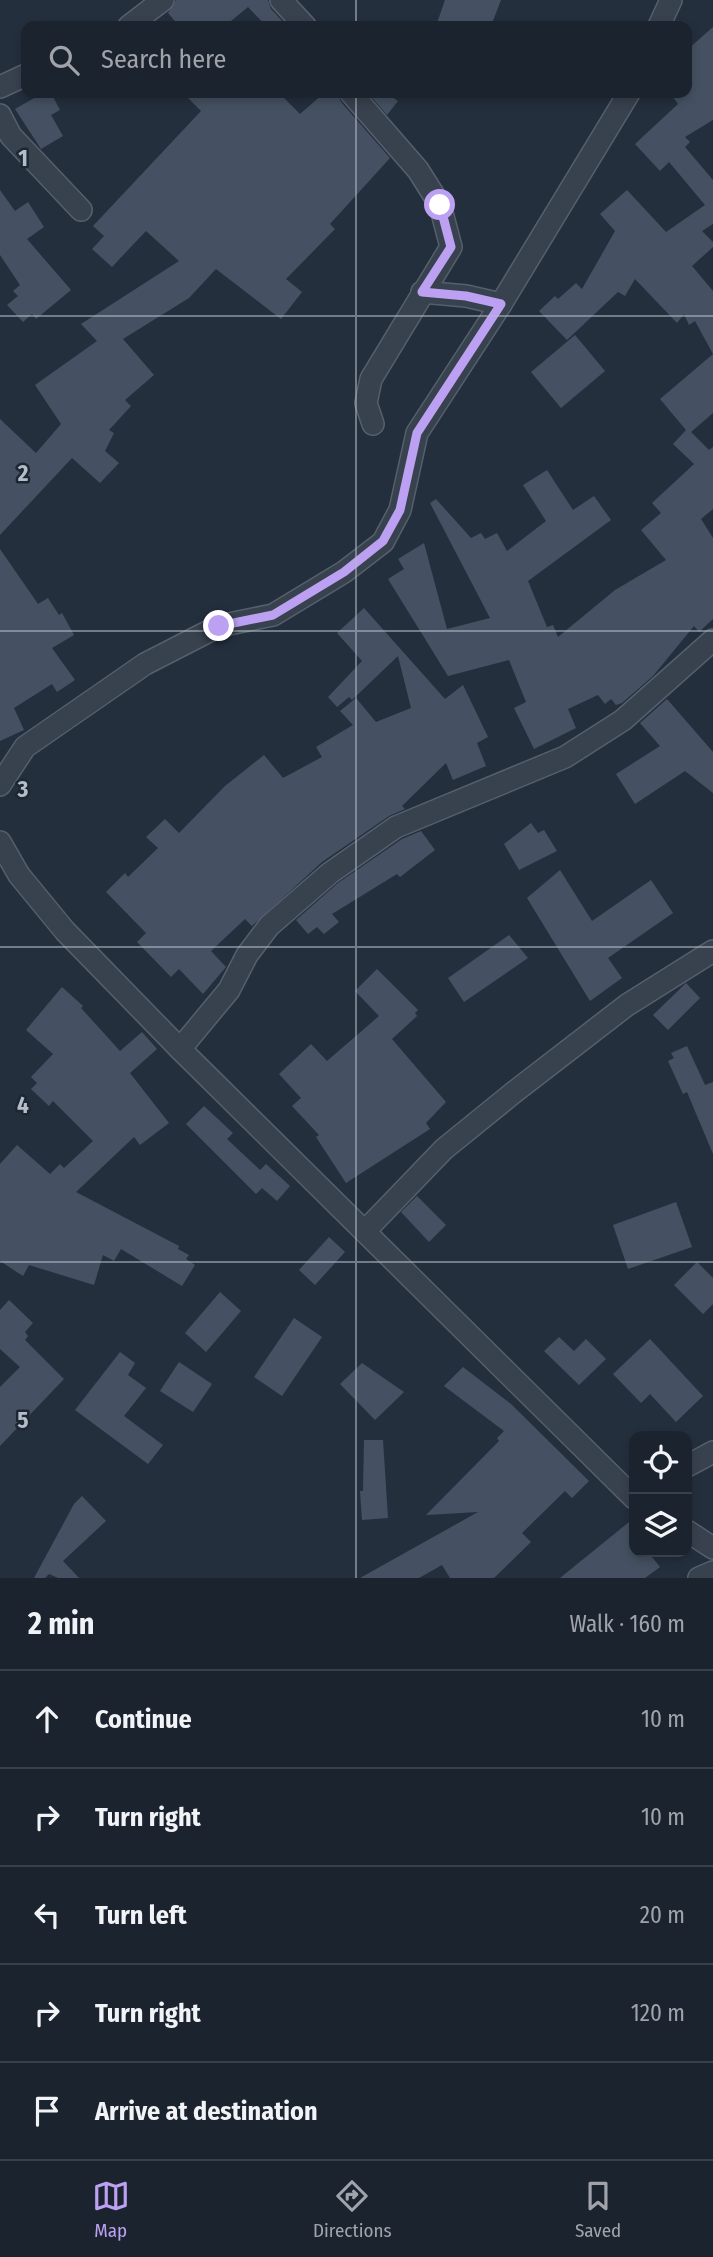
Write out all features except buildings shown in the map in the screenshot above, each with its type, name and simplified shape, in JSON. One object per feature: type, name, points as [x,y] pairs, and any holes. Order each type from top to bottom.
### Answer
[{"type":"street","points":[[136,21],[163,0]]},
{"type":"street","points":[[281,0],[300,21]]},
{"type":"street","points":[[661,21],[671,0]]},
{"type":"street","points":[[0,87],[21,77]]},
{"type":"street","points":[[355,98],[418,170],[440,205],[451,247],[371,379],[366,403],[373,424]]},
{"type":"street","points":[[0,785],[24,747],[145,664],[219,626],[273,615],[344,572],[383,541],[400,510],[417,433],[501,304],[626,98]]},
{"type":"street","points":[[0,115],[11,136],[80,210]]},
{"type":"street","points":[[422,292],[466,296],[501,304]]},
{"type":"street","points":[[180,1049],[229,990],[247,955],[270,926],[330,873],[396,827],[565,757],[623,720],[713,640]]},
{"type":"street","points":[[0,842],[19,875],[65,931],[180,1049],[631,1494]]},
{"type":"street","points":[[365,1231],[444,1149],[513,1093],[627,1005],[713,951]]},
{"type":"street","points":[[692,1463],[713,1452]]},
{"type":"street","points":[[692,1534],[713,1548]]},
{"type":"street","points":[[699,1578],[713,1572]]},
{"type":"route","points":[[219,626],[273,615],[344,572],[383,541],[400,510],[417,433],[501,304],[466,296],[422,292],[451,247],[440,205]]}]
